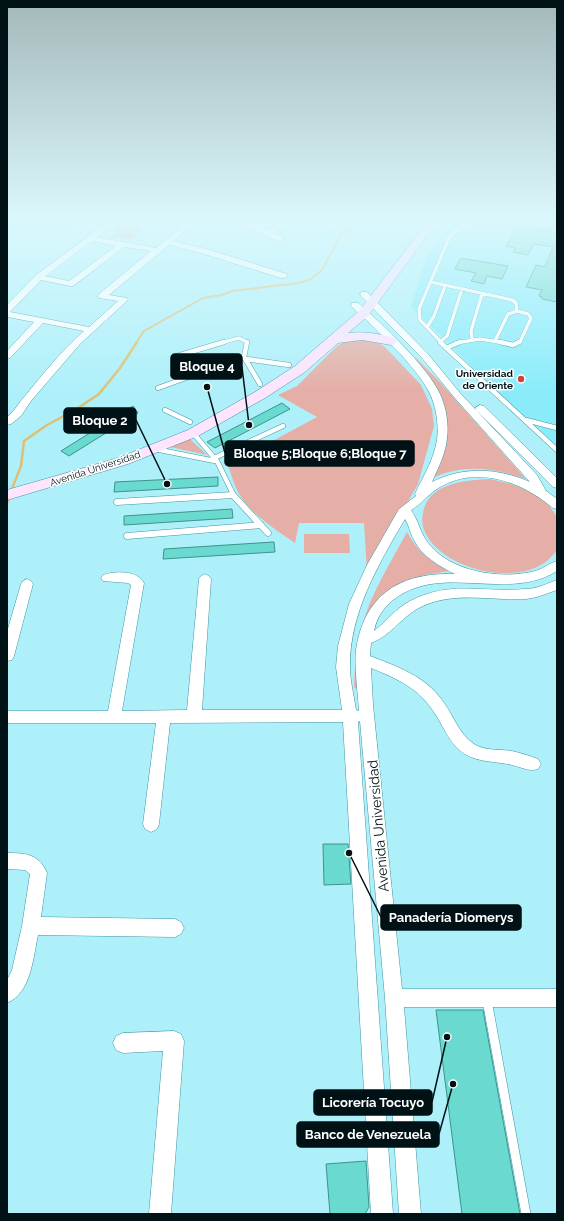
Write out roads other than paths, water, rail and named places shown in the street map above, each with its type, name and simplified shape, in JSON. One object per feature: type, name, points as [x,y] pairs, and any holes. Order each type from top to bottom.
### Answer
[{"type":"street","points":[[7,310],[38,278]]},
{"type":"street","points":[[43,278],[70,284],[78,278]]},
{"type":"street","points":[[7,422],[17,414],[27,399],[77,342],[124,300],[102,296],[124,278]]},
{"type":"street","name":"Avenida Universidad","points":[[7,495],[123,461],[154,449],[192,427],[289,365],[364,303],[382,278]]},
{"type":"street","name":"Avenida Universidad","points":[[7,486],[119,453],[192,427],[260,395],[300,369],[332,341],[385,278]]},
{"type":"street","points":[[364,303],[391,341],[432,389],[438,402],[442,423],[441,444],[420,496]]},
{"type":"street","points":[[364,303],[447,374],[557,484]]},
{"type":"street","points":[[7,314],[91,330]]},
{"type":"street","points":[[7,356],[40,321]]},
{"type":"street","points":[[332,341],[350,336],[364,335],[391,341]]},
{"type":"street","points":[[425,356],[457,395],[551,497]]},
{"type":"street","name":"Avenida Universidad","points":[[382,1214],[350,716],[343,668],[346,640],[355,603],[374,565],[405,510],[437,483],[460,475],[473,474],[501,476],[515,480],[551,497]]},
{"type":"street","points":[[405,510],[412,521],[416,534],[423,546],[435,558],[456,570],[488,580],[516,580],[540,574],[557,566]]},
{"type":"street","points":[[107,578],[130,578],[138,583],[114,716]]},
{"type":"street","name":"Avenida Universidad","points":[[410,1214],[394,998],[368,716],[364,659],[366,640],[369,623],[378,607],[393,592],[408,585],[440,578],[488,580]]},
{"type":"street","points":[[194,716],[205,579]]},
{"type":"street","points":[[7,656],[28,584]]},
{"type":"street","points":[[366,640],[376,637],[384,632],[403,612],[425,600],[450,593],[514,595],[536,593],[557,585]]},
{"type":"street","points":[[364,659],[395,671],[423,688],[443,712],[453,733],[465,746],[484,755],[511,758],[532,764]]},
{"type":"street","points":[[7,716],[368,716]]},
{"type":"street","points":[[151,824],[164,716]]},
{"type":"street","points":[[7,861],[29,862],[37,868],[38,873],[21,973],[13,988],[7,994]]},
{"type":"street","points":[[30,926],[175,928]]},
{"type":"street","points":[[394,998],[557,998]]},
{"type":"street","points":[[123,1043],[174,1041],[160,1214]]},
{"type":"lane","points":[[433,278],[419,309],[420,320],[446,348],[557,450]]},
{"type":"lane","points":[[431,282],[512,300],[516,303],[517,310]]},
{"type":"lane","points":[[427,327],[434,316],[446,286]]},
{"type":"lane","points":[[440,342],[447,336],[462,289]]},
{"type":"lane","points":[[472,338],[471,331],[482,294]]},
{"type":"lane","points":[[446,348],[472,338],[513,345],[520,342],[531,318],[528,314],[517,310],[508,314],[495,341]]},
{"type":"lane","points":[[177,356],[239,338],[247,342],[245,358],[260,384]]},
{"type":"lane","points":[[158,388],[245,358],[289,365]]},
{"type":"lane","points":[[164,410],[192,427],[214,460],[232,495],[268,533]]},
{"type":"lane","points":[[525,420],[557,428]]},
{"type":"lane","points":[[154,449],[214,460],[283,426]]},
{"type":"lane","points":[[117,502],[232,495]]},
{"type":"lane","points":[[127,536],[261,525]]},
{"type":"lane","points":[[486,998],[526,1214]]},
{"type":"waterway","points":[[136,343],[144,331],[203,298],[222,295],[232,291],[299,283],[312,278]]},
{"type":"waterway","points":[[9,496],[21,466],[24,441],[47,425],[75,410],[99,394],[120,368],[137,342]]},
{"type":"waterway","points":[[7,502],[10,495]]},
{"type":"place","name":"Universidad de Oriente","points":[[521,379]]},
{"type":"place","name":"Bloque 5;Bloque 6;Bloque 7","points":[[207,387]]},
{"type":"place","name":"Bloque 4","points":[[249,425]]},
{"type":"place","name":"Bloque 2","points":[[167,484]]},
{"type":"place","name":"Panadería Diomerys","points":[[349,853]]},
{"type":"place","name":"Licorería Tocuyo","points":[[447,1037]]},
{"type":"place","name":"Banco de Venezuela","points":[[453,1084]]}]
